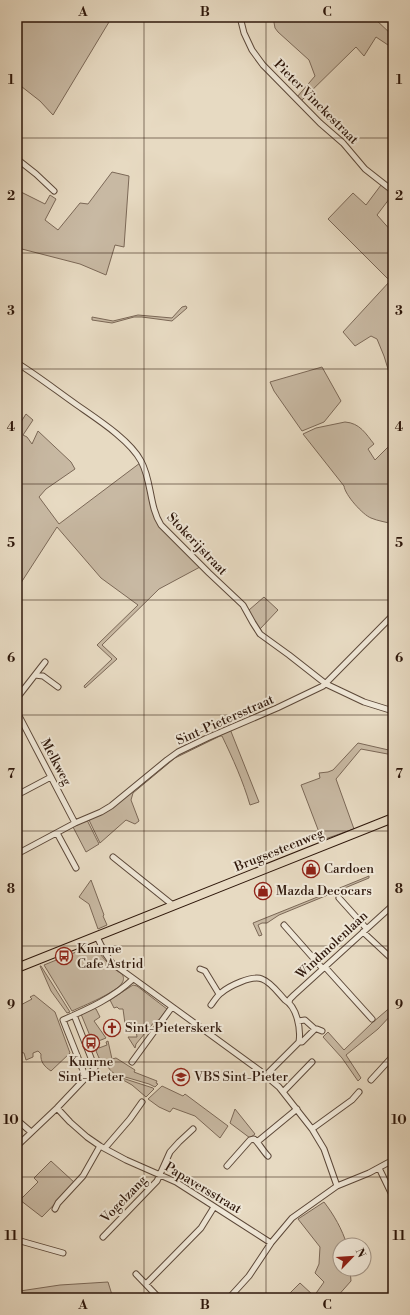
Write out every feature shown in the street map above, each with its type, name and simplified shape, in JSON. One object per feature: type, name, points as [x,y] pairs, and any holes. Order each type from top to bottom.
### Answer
[{"type":"main road","name":"Brugsesteenweg","points":[[17,968],[393,818]]},
{"type":"street","name":"Pieter Vinckestraat","points":[[240,17],[244,32],[252,50],[263,65],[320,123],[343,144],[365,169],[393,192]]},
{"type":"street","points":[[17,159],[54,191]]},
{"type":"street","name":"Stokerijstraat","points":[[17,363],[93,417],[135,452],[144,467],[154,510],[161,525],[243,605],[260,634],[326,684],[364,702],[393,712]]},
{"type":"street","name":"Sint-Pietersstraat","points":[[17,854],[75,823],[101,812],[178,752],[213,735],[287,704],[326,684],[393,615]]},
{"type":"street","points":[[17,698],[45,662]]},
{"type":"street","points":[[34,675],[43,676],[58,688]]},
{"type":"street","name":"Melkweg","points":[[17,712],[75,823]]},
{"type":"street","points":[[17,794],[51,777]]},
{"type":"street","points":[[57,833],[76,868]]},
{"type":"street","points":[[113,857],[174,906]]},
{"type":"street","points":[[339,898],[364,930],[393,960]]},
{"type":"street","name":"Windmolenlaan","points":[[289,1002],[294,995],[393,904]]},
{"type":"street","points":[[284,926],[372,1019]]},
{"type":"street","points":[[97,937],[109,960],[266,1075],[283,1092],[312,1129],[324,1149],[337,1186]]},
{"type":"street","points":[[200,969],[205,971],[219,994]]},
{"type":"street","points":[[211,1005],[219,994],[247,979],[260,978],[265,980],[285,1000],[289,1002],[294,1010],[298,1021],[299,1042]]},
{"type":"street","points":[[86,1078],[63,1020],[108,999],[124,988],[133,979]]},
{"type":"street","points":[[132,1062],[172,1007]]},
{"type":"street","points":[[17,1146],[57,1108],[95,1068],[74,1015]]},
{"type":"street","points":[[298,1021],[305,1020],[314,1029],[322,1031]]},
{"type":"street","points":[[266,1075],[314,1029]]},
{"type":"street","points":[[371,1080],[393,1056]]},
{"type":"street","points":[[283,1092],[312,1062]]},
{"type":"street","points":[[312,1129],[352,1100],[359,1092]]},
{"type":"street","points":[[55,1209],[58,1203],[83,1176],[102,1147],[130,1119],[142,1102]]},
{"type":"street","name":"Papaversstraat","points":[[57,1108],[87,1137],[102,1147],[126,1160],[176,1182],[271,1243]]},
{"type":"street","points":[[257,1142],[297,1109]]},
{"type":"street","points":[[17,1120],[31,1132]]},
{"type":"street","name":"Vogelzang","points":[[103,1237],[157,1181],[170,1152],[193,1129]]},
{"type":"street","points":[[226,1166],[248,1141],[254,1139],[258,1146],[268,1156]]},
{"type":"street","points":[[228,1298],[249,1276],[271,1243],[292,1218],[337,1186],[379,1168],[393,1160]]},
{"type":"street","points":[[379,1168],[393,1197]]},
{"type":"street","points":[[146,1284],[201,1228],[214,1207]]},
{"type":"street","points":[[17,1240],[63,1254]]},
{"type":"street","points":[[136,1274],[159,1298]]},
{"type":"shaded area","points":[[17,17],[112,17],[53,115],[40,101],[17,83]]},
{"type":"shaded area","points":[[273,17],[373,17],[393,36],[393,43],[391,47],[376,37],[364,56],[356,47],[301,101],[297,97],[315,76],[309,60],[275,28]]},
{"type":"shaded area","points":[[112,172],[129,176],[124,247],[115,245],[106,275],[80,264],[18,248],[17,251],[17,190],[45,204],[50,195],[56,199],[45,220],[58,230],[80,203],[88,204]]},
{"type":"shaded area","points":[[381,185],[393,194],[377,215],[393,233],[393,386],[377,339],[371,336],[355,346],[343,332],[390,281],[328,219],[353,193],[366,205]]},
{"type":"shaded area","points":[[186,306],[187,308],[172,321],[142,317],[134,317],[112,323],[92,320],[92,317],[113,321],[138,315],[172,318],[182,307]]},
{"type":"shaded area","points":[[322,367],[341,401],[324,422],[302,431],[274,391],[270,382]]},
{"type":"shaded area","points":[[393,386],[393,396],[390,394]]},
{"type":"shaded area","points":[[26,414],[33,420],[23,435],[27,437],[32,444],[38,431],[71,462],[75,469],[46,489],[39,497],[59,524],[140,463],[143,467],[153,513],[200,567],[159,589],[102,645],[117,659],[85,688],[84,686],[112,659],[97,645],[138,605],[101,578],[57,527],[17,589],[17,428]]},
{"type":"shaded area","points":[[345,422],[355,424],[368,436],[374,444],[368,449],[375,460],[393,442],[393,524],[371,518],[359,509],[345,490],[344,486],[303,434],[316,428]]},
{"type":"shaded area","points":[[264,597],[278,610],[260,629],[252,618],[249,610]]},
{"type":"shaded area","points":[[230,729],[259,802],[250,805],[234,762],[222,736],[220,736],[175,758],[133,793],[131,800],[139,821],[135,824],[126,820],[100,843],[89,820],[173,757]]},
{"type":"shaded area","points":[[358,743],[393,751],[393,755],[361,749],[336,779],[354,829],[322,840],[301,785],[320,778],[319,773],[333,770]]},
{"type":"shaded area","points":[[87,820],[99,844],[86,852],[73,827]]},
{"type":"shaded area","points":[[369,876],[369,878],[279,915],[267,923],[258,925],[262,935],[259,936],[253,923]]},
{"type":"shaded area","points":[[91,880],[107,925],[98,929],[89,904],[79,897]]},
{"type":"shaded area","points":[[86,948],[93,949],[98,952],[110,966],[122,974],[123,980],[119,987],[72,1011],[44,965]]},
{"type":"shaded area","points":[[40,966],[70,1012],[67,1013],[51,991]]},
{"type":"shaded area","points":[[133,985],[137,986],[167,1009],[159,1020],[155,1021],[136,1044],[135,1048],[128,1037],[137,1037],[136,1031],[132,1029],[126,1031],[123,1009],[119,1009],[117,1007],[114,1008],[110,1000]]},
{"type":"shaded area","points":[[34,995],[55,1012],[70,1053],[51,1071],[43,1064],[41,1054],[38,1051],[33,1053],[33,1057],[26,1060],[24,1053],[17,1051],[19,1047],[17,1045],[17,1007],[32,999],[30,997]]},
{"type":"shaded area","points":[[393,1005],[393,1013],[378,1029],[346,1055],[361,1078],[358,1081],[342,1058],[323,1037],[328,1032],[344,1050]]},
{"type":"shaded area","points":[[94,1008],[100,1017],[94,1021],[106,1038],[96,1042],[99,1048],[107,1045],[106,1042],[108,1041],[112,1059],[116,1058],[135,1070],[134,1072],[157,1081],[156,1083],[158,1084],[155,1087],[115,1074],[104,1062],[103,1064],[99,1058],[96,1047],[95,1048],[81,1014]]},
{"type":"shaded area","points":[[116,1076],[154,1089],[146,1097],[132,1085]]},
{"type":"shaded area","points":[[162,1086],[183,1096],[185,1094],[228,1126],[220,1138],[195,1116],[173,1108],[170,1112],[159,1107],[148,1099]]},
{"type":"shaded area","points":[[235,1109],[255,1134],[250,1138],[230,1123]]},
{"type":"shaded area","points":[[51,1161],[75,1183],[42,1217],[20,1200],[38,1182],[34,1178]]},
{"type":"shaded area","points":[[324,1202],[337,1222],[344,1237],[332,1237],[332,1277],[351,1277],[351,1281],[336,1298],[289,1298],[287,1296],[300,1283],[314,1296],[324,1282],[315,1273],[319,1264],[320,1247],[298,1219]]},
{"type":"shaded area","points":[[108,1282],[113,1298],[74,1298],[69,1296],[46,1294],[34,1298],[17,1298],[17,1287],[20,1291],[60,1285]]},
{"type":"shaded area","points":[[60,1296],[74,1298],[37,1298]]},
{"type":"place","name":"Cardoen","points":[[311,869]]},
{"type":"place","name":"Mazda Decocars","points":[[263,891]]},
{"type":"place","name":"Kuurne Cafe Astrid","points":[[64,956]]},
{"type":"place","name":"Sint-Pieterskerk","points":[[112,1028]]},
{"type":"place","name":"Kuurne Sint-Pieter","points":[[91,1043]]},
{"type":"place","name":"VBS Sint-Pieter","points":[[181,1077]]}]
